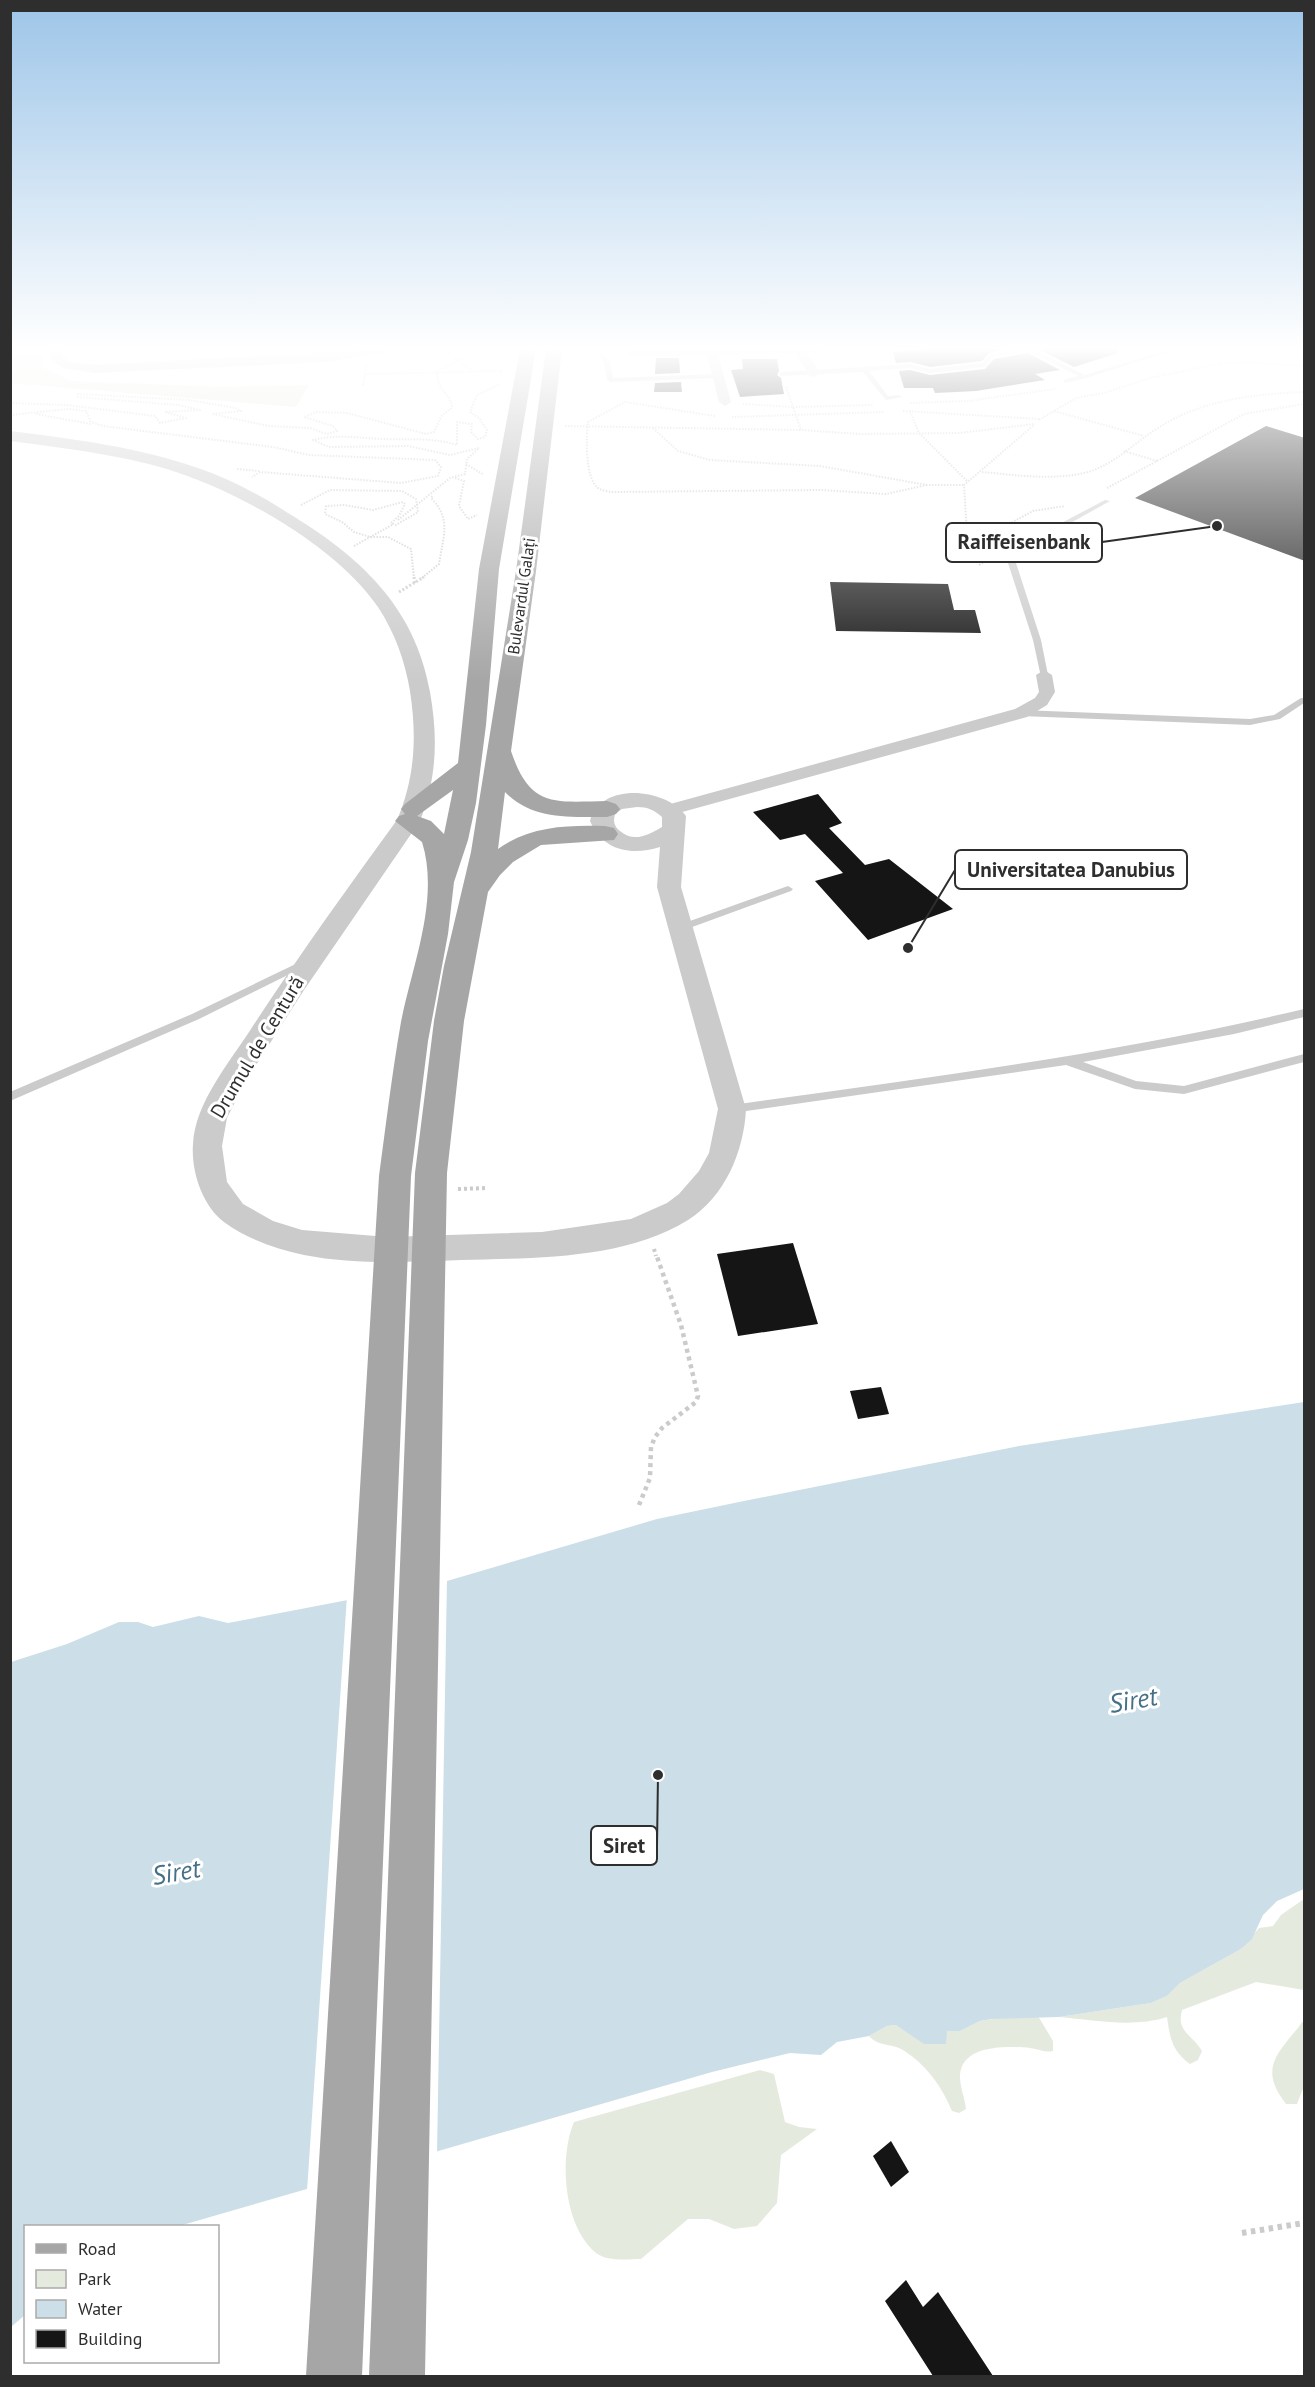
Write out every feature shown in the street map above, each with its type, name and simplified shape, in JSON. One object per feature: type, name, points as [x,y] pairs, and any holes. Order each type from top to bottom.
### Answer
[{"type":"main road","name":"Bulevardul Galați","points":[[440,889],[454,849],[466,778],[489,569],[508,460]]},
{"type":"main road","name":"Bulevardul Galați","points":[[428,1179],[458,966],[477,889],[490,807],[526,571],[539,460]]},
{"type":"main road","points":[[499,748],[506,775],[518,794],[536,803],[613,829]]},
{"type":"main road","points":[[397,2376],[428,1179],[410,1060],[440,889],[438,848],[434,837],[411,815],[466,778]]},
{"type":"main road","points":[[477,889],[493,865],[526,840],[548,835],[613,829]]},
{"type":"main road","points":[[334,2376],[428,1179]]},
{"type":"street","name":"Drumul de Centură","points":[[151,460],[211,479],[288,522],[335,555],[360,576],[383,601],[413,657],[425,719],[426,758],[423,782],[411,815],[307,962],[243,1064],[210,1127],[206,1149],[213,1185],[225,1203],[242,1219],[267,1232],[298,1242],[333,1248],[377,1250],[543,1244],[638,1227],[676,1212],[702,1189],[712,1175],[728,1140],[732,1109],[669,887],[670,820]]},
{"type":"street","points":[[670,820],[1020,713],[1041,701],[1047,692],[1044,675]]},
{"type":"street","points":[[631,800],[659,803],[670,820],[662,839],[646,844],[613,829],[631,800]]},
{"type":"street","name":"Drumul de Centură","points":[[613,829],[669,887]]},
{"type":"lane","points":[[1044,675],[1037,640],[1012,563],[1020,548],[1107,501]]},
{"type":"lane","points":[[1020,713],[1250,722],[1277,717],[1305,700]]},
{"type":"lane","points":[[680,928],[789,889]]},
{"type":"lane","points":[[10,1097],[157,1035],[307,962]]},
{"type":"lane","points":[[732,1109],[1066,1060],[1205,1036],[1305,1013]]},
{"type":"lane","points":[[1066,1060],[1135,1085],[1184,1090],[1305,1058]]},
{"type":"path","points":[[250,480],[260,472],[401,483],[438,476],[441,467],[435,460]]},
{"type":"path","points":[[335,555],[393,524],[449,479],[465,474],[467,460]]},
{"type":"path","points":[[588,460],[593,483],[598,488],[612,492],[821,490],[886,494],[927,485]]},
{"type":"path","points":[[745,460],[841,468],[927,485],[964,485],[993,460]]},
{"type":"path","points":[[946,460],[968,483]]},
{"type":"path","points":[[981,471],[1045,475],[1083,473],[1100,468],[1111,460]]},
{"type":"path","points":[[1098,493],[1158,461]]},
{"type":"path","points":[[466,464],[486,477]]},
{"type":"path","points":[[449,479],[464,481],[459,506],[468,519],[478,513]]},
{"type":"path","points":[[964,485],[967,533],[981,539]]},
{"type":"path","points":[[298,507],[330,490],[402,491],[416,499],[418,512],[396,525],[393,524]]},
{"type":"path","points":[[383,601],[415,584],[439,564],[443,551],[445,522],[442,509],[431,498],[435,491]]},
{"type":"path","points":[[393,524],[405,504],[403,502],[373,510],[344,504],[326,506],[325,514],[342,522],[354,532],[370,537],[388,537],[411,549],[415,584]]},
{"type":"path","points":[[981,539],[1033,510],[1069,505]]},
{"type":"path","points":[[979,565],[987,560],[981,539]]},
{"type":"path","points":[[428,1179],[488,1188]]},
{"type":"path","points":[[638,1227],[657,1252],[681,1325],[698,1396],[696,1402],[662,1428],[655,1437],[651,1447],[650,1478],[639,1505]]},
{"type":"path","points":[[1242,2233],[1305,2223]]},
{"type":"green space","points":[[1304,1899],[1304,1990],[1256,1982],[1182,2010],[1183,2028],[1202,2051],[1198,2060],[1190,2064],[1179,2054],[1173,2044],[1167,2017],[1127,2023],[1059,2017],[1151,2003],[1167,1996],[1180,1983],[1241,1949],[1259,1928],[1273,1926],[1281,1915]]},
{"type":"green space","points":[[1013,2016],[1038,2016],[1053,2041],[1053,2051],[1021,2047],[998,2048],[987,2049],[968,2058],[962,2066],[960,2077],[966,2109],[959,2113],[952,2111],[938,2085],[919,2062],[903,2050],[877,2042],[869,2036],[887,2026],[896,2025],[906,2031],[960,2031],[980,2021]]},
{"type":"green space","points":[[1304,2020],[1304,2086],[1297,2104],[1286,2104],[1277,2091],[1272,2069],[1280,2050]]},
{"type":"green space","points":[[760,2070],[774,2074],[785,2122],[799,2127],[817,2129],[781,2155],[777,2203],[757,2226],[734,2229],[709,2219],[688,2219],[641,2259],[612,2259],[596,2253],[585,2241],[577,2226],[567,2190],[566,2153],[574,2122]]},
{"type":"water","name":"Siret","points":[[1304,1402],[1304,1889],[1277,1901],[1263,1915],[1252,1939],[1241,1949],[1180,1983],[1167,1996],[1151,2003],[1059,2017],[980,2021],[960,2031],[947,2031],[946,2044],[924,2044],[896,2025],[887,2026],[869,2036],[837,2042],[821,2055],[790,2053],[712,2072],[182,2225],[24,2225],[24,2316],[11,2327],[11,1662],[67,1644],[119,1622],[138,1622],[153,1627],[199,1616],[228,1623],[447,1581],[657,1519],[1019,1446]]},
{"type":"pier","points":[[447,1578],[437,2154],[307,2191],[347,1596]]},
{"type":"building","points":[[1203,460],[1305,460],[1305,561],[1135,498]]},
{"type":"building","points":[[830,582],[948,584],[954,610],[975,610],[981,633],[836,631]]},
{"type":"building","points":[[818,794],[842,823],[829,828],[865,865],[889,859],[953,909],[868,940],[815,881],[843,873],[805,834],[780,840],[753,812]]},
{"type":"building","points":[[793,1243],[818,1324],[738,1336],[717,1254]]},
{"type":"building","points":[[881,1387],[889,1414],[858,1419],[850,1391]]},
{"type":"building","points":[[891,2141],[909,2172],[891,2187],[873,2156]]},
{"type":"building","points":[[906,2280],[923,2307],[938,2292],[993,2376],[933,2376],[885,2301]]},
{"type":"place","name":"Raiffeisenbank","points":[[1217,526]]},
{"type":"place","name":"Universitatea Danubius","points":[[908,948]]},
{"type":"place","name":"Siret","points":[[658,1775]]}]
